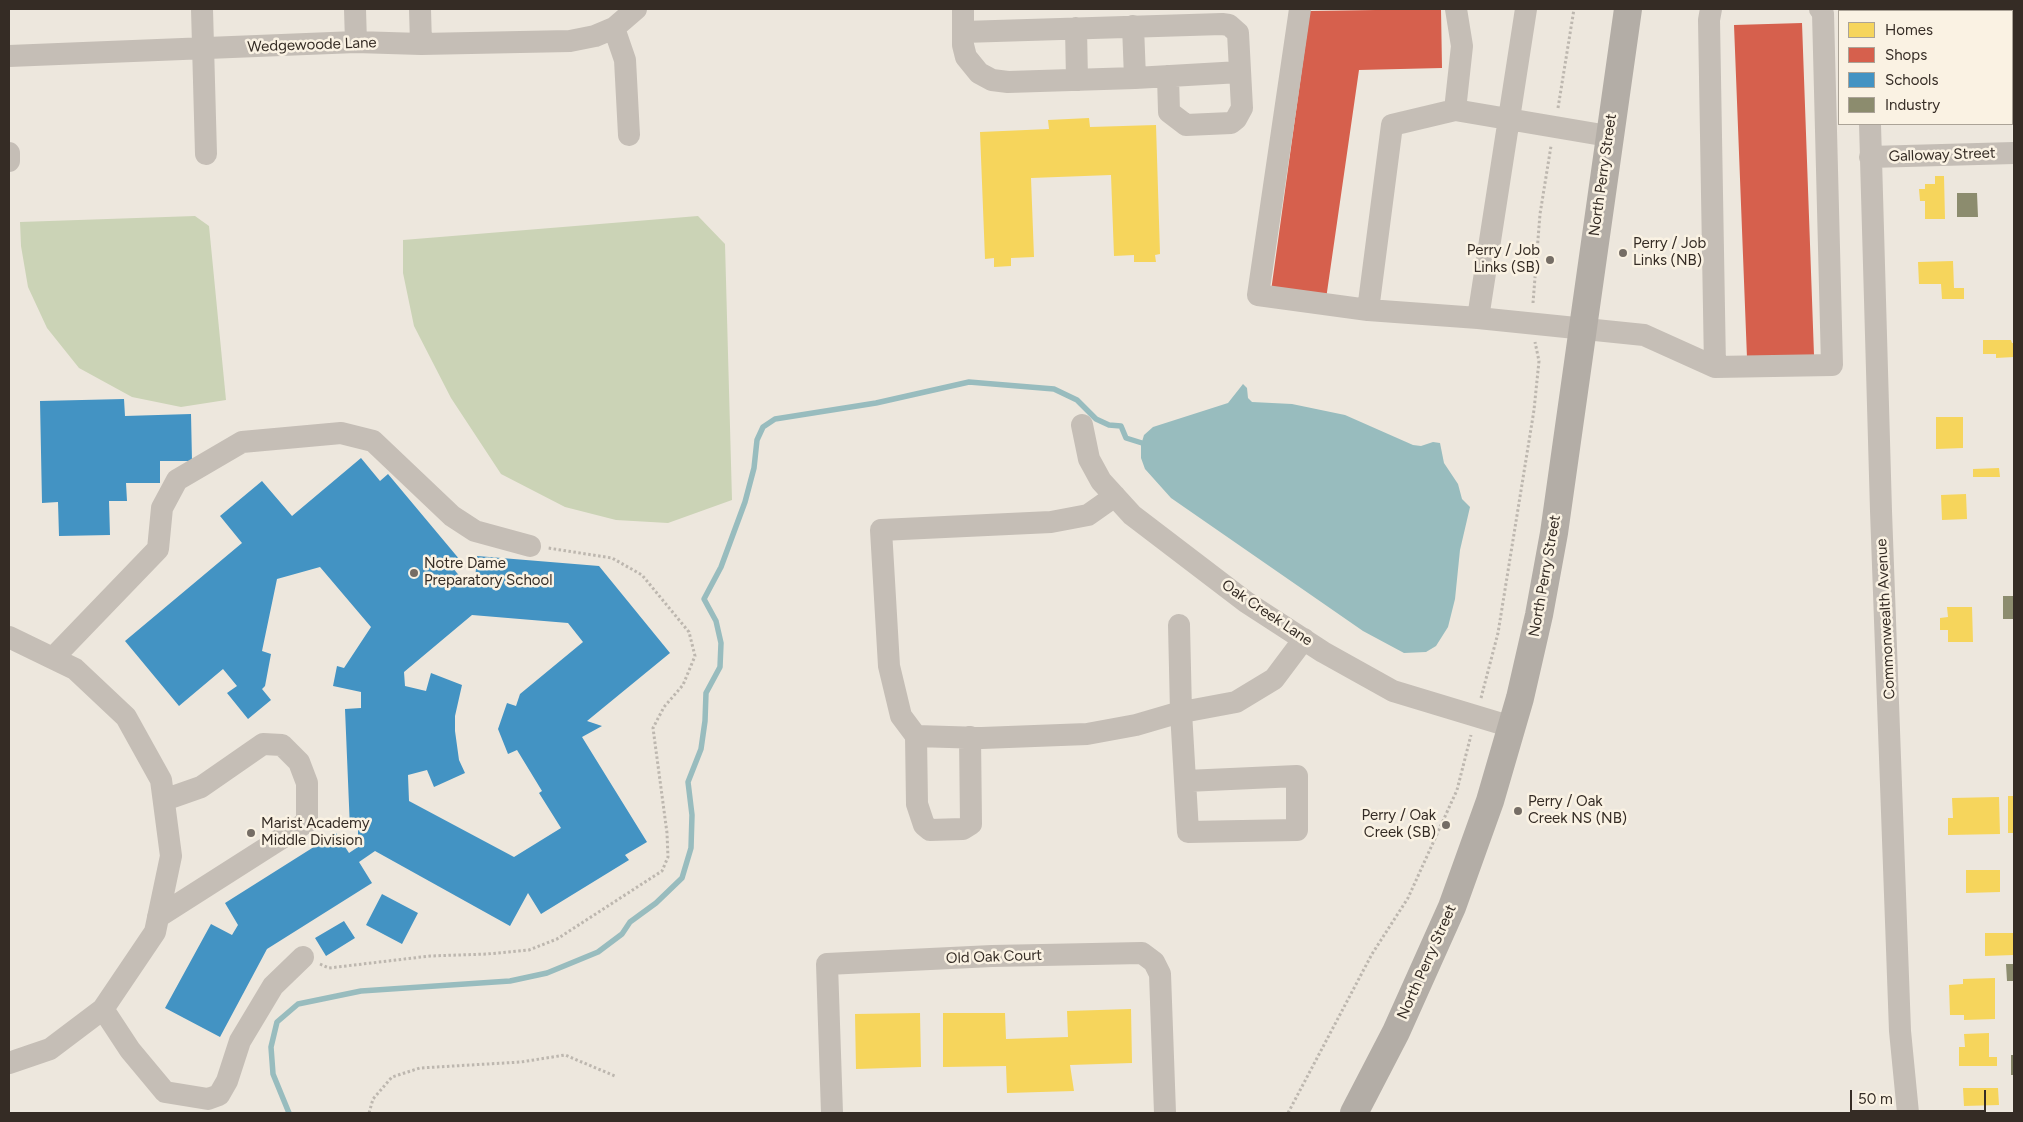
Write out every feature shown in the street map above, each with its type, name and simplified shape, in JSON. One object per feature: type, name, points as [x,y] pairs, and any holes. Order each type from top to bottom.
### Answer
[{"type":"main road","name":"North Perry Street","points":[[1354,1113],[1396,1032],[1449,915],[1477,838],[1512,727],[1547,575],[1608,136],[1628,9]]},
{"type":"street","points":[[202,9],[206,154]]},
{"type":"street","points":[[355,9],[356,42]]},
{"type":"street","points":[[420,9],[421,44]]},
{"type":"street","name":"Wedgewoode Lane","points":[[9,56],[356,42],[421,44],[570,41],[595,36],[614,28],[636,9]]},
{"type":"street","points":[[963,9],[965,51],[970,62],[979,73],[992,80],[1008,82],[1077,80],[1240,72]]},
{"type":"street","points":[[1300,9],[1258,295],[1368,310],[1478,318],[1644,335],[1715,367],[1832,365],[1823,13],[1820,9]]},
{"type":"street","points":[[1455,110],[1462,46],[1456,9]]},
{"type":"street","points":[[1478,318],[1526,9]]},
{"type":"street","points":[[1711,9],[1709,20],[1715,367]]},
{"type":"street","points":[[963,32],[1133,26],[1229,25],[1238,33],[1240,114],[1231,123],[1186,125],[1169,112],[1168,76]]},
{"type":"street","points":[[1133,26],[1135,78]]},
{"type":"street","points":[[614,28],[625,60],[629,135]]},
{"type":"street","points":[[1076,28],[1077,80]]},
{"type":"street","points":[[1368,310],[1392,125],[1455,110],[1608,136]]},
{"type":"street","name":"Commonwealth Avenue","points":[[1870,125],[1900,1030],[1908,1113]]},
{"type":"street","name":"Galloway Street","points":[[1870,157],[2014,152]]},
{"type":"street","points":[[9,153],[9,161]]},
{"type":"street","name":"Oak Creek Lane","points":[[1082,425],[1089,459],[1101,481],[1132,515],[1246,602],[1304,639],[1393,691],[1512,727]]},
{"type":"street","points":[[53,658],[158,549],[162,508],[177,480],[242,442],[341,433],[373,441],[452,516],[475,531],[530,546]]},
{"type":"street","points":[[970,737],[971,824],[963,829],[930,830],[924,825],[917,804],[916,736],[901,716],[889,666],[882,530],[1051,522],[1088,515],[1115,496]]},
{"type":"street","points":[[1178,625],[1188,832],[1297,830],[1297,776],[1186,781]]},
{"type":"street","points":[[9,637],[75,669],[126,717],[161,780],[171,856],[155,932],[103,1008],[50,1049],[9,1063]]},
{"type":"street","points":[[916,736],[970,737],[1087,734],[1136,725],[1182,712],[1236,702],[1274,679],[1304,639]]},
{"type":"street","points":[[158,917],[307,822],[307,783],[299,762],[282,745],[263,744],[201,787],[164,800]]},
{"type":"street","name":"Old Oak Court","points":[[832,1113],[827,964],[992,956],[1142,953],[1154,962],[1160,974],[1166,1113]]},
{"type":"street","points":[[103,1008],[130,1050],[165,1092],[208,1099],[221,1104],[240,1041],[273,986],[303,956]]},
{"type":"path","points":[[1288,1113],[1372,954],[1408,898],[1457,790],[1498,633],[1534,410],[1539,361],[1532,294],[1540,214],[1574,9]]},
{"type":"path","points":[[303,956],[329,968],[430,956],[529,950],[557,939],[662,871],[668,857],[667,833],[652,728],[664,707],[683,685],[695,656],[689,632],[642,575],[612,558],[530,546]]},
{"type":"path","points":[[369,1113],[373,1098],[392,1077],[420,1068],[521,1062],[565,1055],[615,1076]]},
{"type":"green space","points":[[195,216],[209,226],[226,400],[181,407],[132,397],[79,368],[47,328],[28,287],[21,246],[20,222]]},
{"type":"green space","points":[[698,216],[725,244],[732,500],[668,523],[616,520],[565,507],[501,474],[451,398],[414,326],[403,273],[403,240]]},
{"type":"water","points":[[1243,384],[1247,388],[1248,398],[1252,402],[1292,404],[1345,415],[1413,445],[1421,446],[1433,442],[1440,443],[1444,463],[1458,484],[1462,499],[1470,507],[1460,550],[1455,599],[1448,627],[1436,646],[1426,652],[1404,653],[1363,631],[1171,498],[1145,469],[1141,458],[1141,445],[1144,435],[1153,427],[1228,403]]},
{"type":"building: Homes","points":[[1089,118],[1090,127],[1156,125],[1160,254],[1155,255],[1156,262],[1134,262],[1134,255],[1114,256],[1111,175],[1031,178],[1034,257],[1011,258],[1011,266],[994,267],[994,258],[985,259],[980,132],[1049,129],[1048,120]]},
{"type":"building: Homes","points":[[1935,176],[1944,176],[1945,219],[1925,219],[1925,201],[1920,201],[1919,189],[1925,189],[1925,184],[1935,184]]},
{"type":"building: Homes","points":[[1953,261],[1954,288],[1964,288],[1964,299],[1942,299],[1941,284],[1919,284],[1918,262]]},
{"type":"building: Homes","points":[[1983,340],[2011,340],[2014,343],[2014,357],[1996,358],[1996,354],[1983,354]]},
{"type":"building: Homes","points":[[1936,417],[1963,417],[1963,448],[1936,449]]},
{"type":"building: Homes","points":[[1999,468],[2000,477],[1973,477],[1973,469]]},
{"type":"building: Homes","points":[[1966,494],[1967,519],[1942,520],[1941,495]]},
{"type":"building: Homes","points":[[1947,607],[1972,607],[1973,642],[1948,642],[1948,630],[1940,630],[1940,618],[1948,617]]},
{"type":"building: Homes","points":[[2008,796],[2014,796],[2014,833],[2008,833]]},
{"type":"building: Homes","points":[[1999,797],[2000,834],[1948,835],[1948,818],[1953,818],[1952,798]]},
{"type":"building: Homes","points":[[1966,870],[2000,870],[2000,892],[1966,893]]},
{"type":"building: Homes","points":[[1985,933],[2014,933],[2014,955],[1985,956]]},
{"type":"building: Homes","points":[[1995,978],[1995,1019],[1964,1020],[1964,1015],[1950,1015],[1949,985],[1963,984],[1963,979]]},
{"type":"building: Homes","points":[[1131,1009],[1132,1063],[1070,1065],[1074,1091],[1007,1093],[1006,1066],[943,1067],[943,1013],[1005,1013],[1006,1039],[1068,1037],[1067,1011]]},
{"type":"building: Homes","points":[[920,1013],[921,1067],[856,1069],[855,1014]]},
{"type":"building: Homes","points":[[1989,1033],[1989,1057],[1997,1057],[1997,1066],[1959,1066],[1959,1047],[1965,1047],[1964,1034]]},
{"type":"building: Homes","points":[[1963,1088],[1998,1088],[1999,1105],[1964,1106]]},
{"type":"building: Shops","points":[[1441,9],[1442,68],[1359,70],[1326,299],[1271,291],[1310,11]]},
{"type":"building: Shops","points":[[1802,23],[1814,355],[1747,358],[1734,25]]},
{"type":"building: Schools","points":[[124,399],[125,416],[191,414],[192,461],[160,461],[160,483],[126,483],[127,501],[109,501],[110,535],[59,536],[58,502],[42,503],[40,401]]},
{"type":"building: Schools","points":[[361,458],[380,481],[388,474],[460,560],[452,567],[462,579],[475,580],[477,556],[599,566],[670,653],[587,721],[602,726],[582,737],[647,842],[625,855],[629,860],[541,914],[528,893],[510,926],[375,851],[359,862],[372,883],[267,949],[220,1037],[165,1008],[211,924],[232,935],[238,925],[225,903],[336,833],[349,853],[358,847],[358,829],[350,829],[345,709],[361,708],[361,692],[333,686],[337,666],[344,668],[371,627],[320,567],[277,579],[262,651],[271,654],[265,686],[262,689],[271,700],[248,719],[227,693],[237,686],[223,669],[179,706],[125,641],[242,543],[220,516],[262,481],[292,516]],"holes":[[[472,615],[568,623],[583,642],[520,694],[516,706],[507,703],[498,729],[508,754],[517,750],[542,791],[539,793],[561,828],[514,857],[409,801],[408,775],[427,770],[434,787],[465,773],[459,760],[455,731],[455,716],[462,685],[431,673],[426,691],[405,686],[404,672]]]},
{"type":"building: Schools","points":[[382,894],[418,913],[402,944],[366,925]]},
{"type":"building: Schools","points":[[344,921],[355,938],[326,956],[315,938]]},
{"type":"building: Industry","points":[[1957,193],[1977,193],[1978,217],[1957,217]]},
{"type":"building: Industry","points":[[2003,596],[2014,596],[2014,619],[2003,619]]},
{"type":"building: Industry","points":[[2006,964],[2014,964],[2014,981],[2007,981]]},
{"type":"building: Industry","points":[[2011,1055],[2014,1055],[2014,1075],[2011,1075]]},
{"type":"waterway","points":[[289,1113],[273,1074],[271,1047],[277,1022],[298,1004],[361,991],[510,981],[547,973],[598,952],[622,934],[630,922],[656,903],[682,878],[691,848],[692,815],[688,782],[701,749],[706,693],[720,667],[721,643],[716,621],[704,599],[721,567],[745,502],[754,468],[757,440],[763,427],[775,419],[876,403],[969,382],[1054,389],[1077,400],[1096,419],[1109,425],[1121,426],[1126,438],[1142,443]]},
{"type":"place","name":"Perry / Job Links (NB)","points":[[1623,253]]},
{"type":"place","name":"Perry / Job Links (SB)","points":[[1550,260]]},
{"type":"place","name":"Notre Dame Preparatory School","points":[[414,573]]},
{"type":"place","name":"Perry / Oak Creek NS (NB)","points":[[1518,811]]},
{"type":"place","name":"Perry / Oak Creek (SB)","points":[[1446,825]]},
{"type":"place","name":"Marist Academy Middle Division","points":[[251,833]]}]
